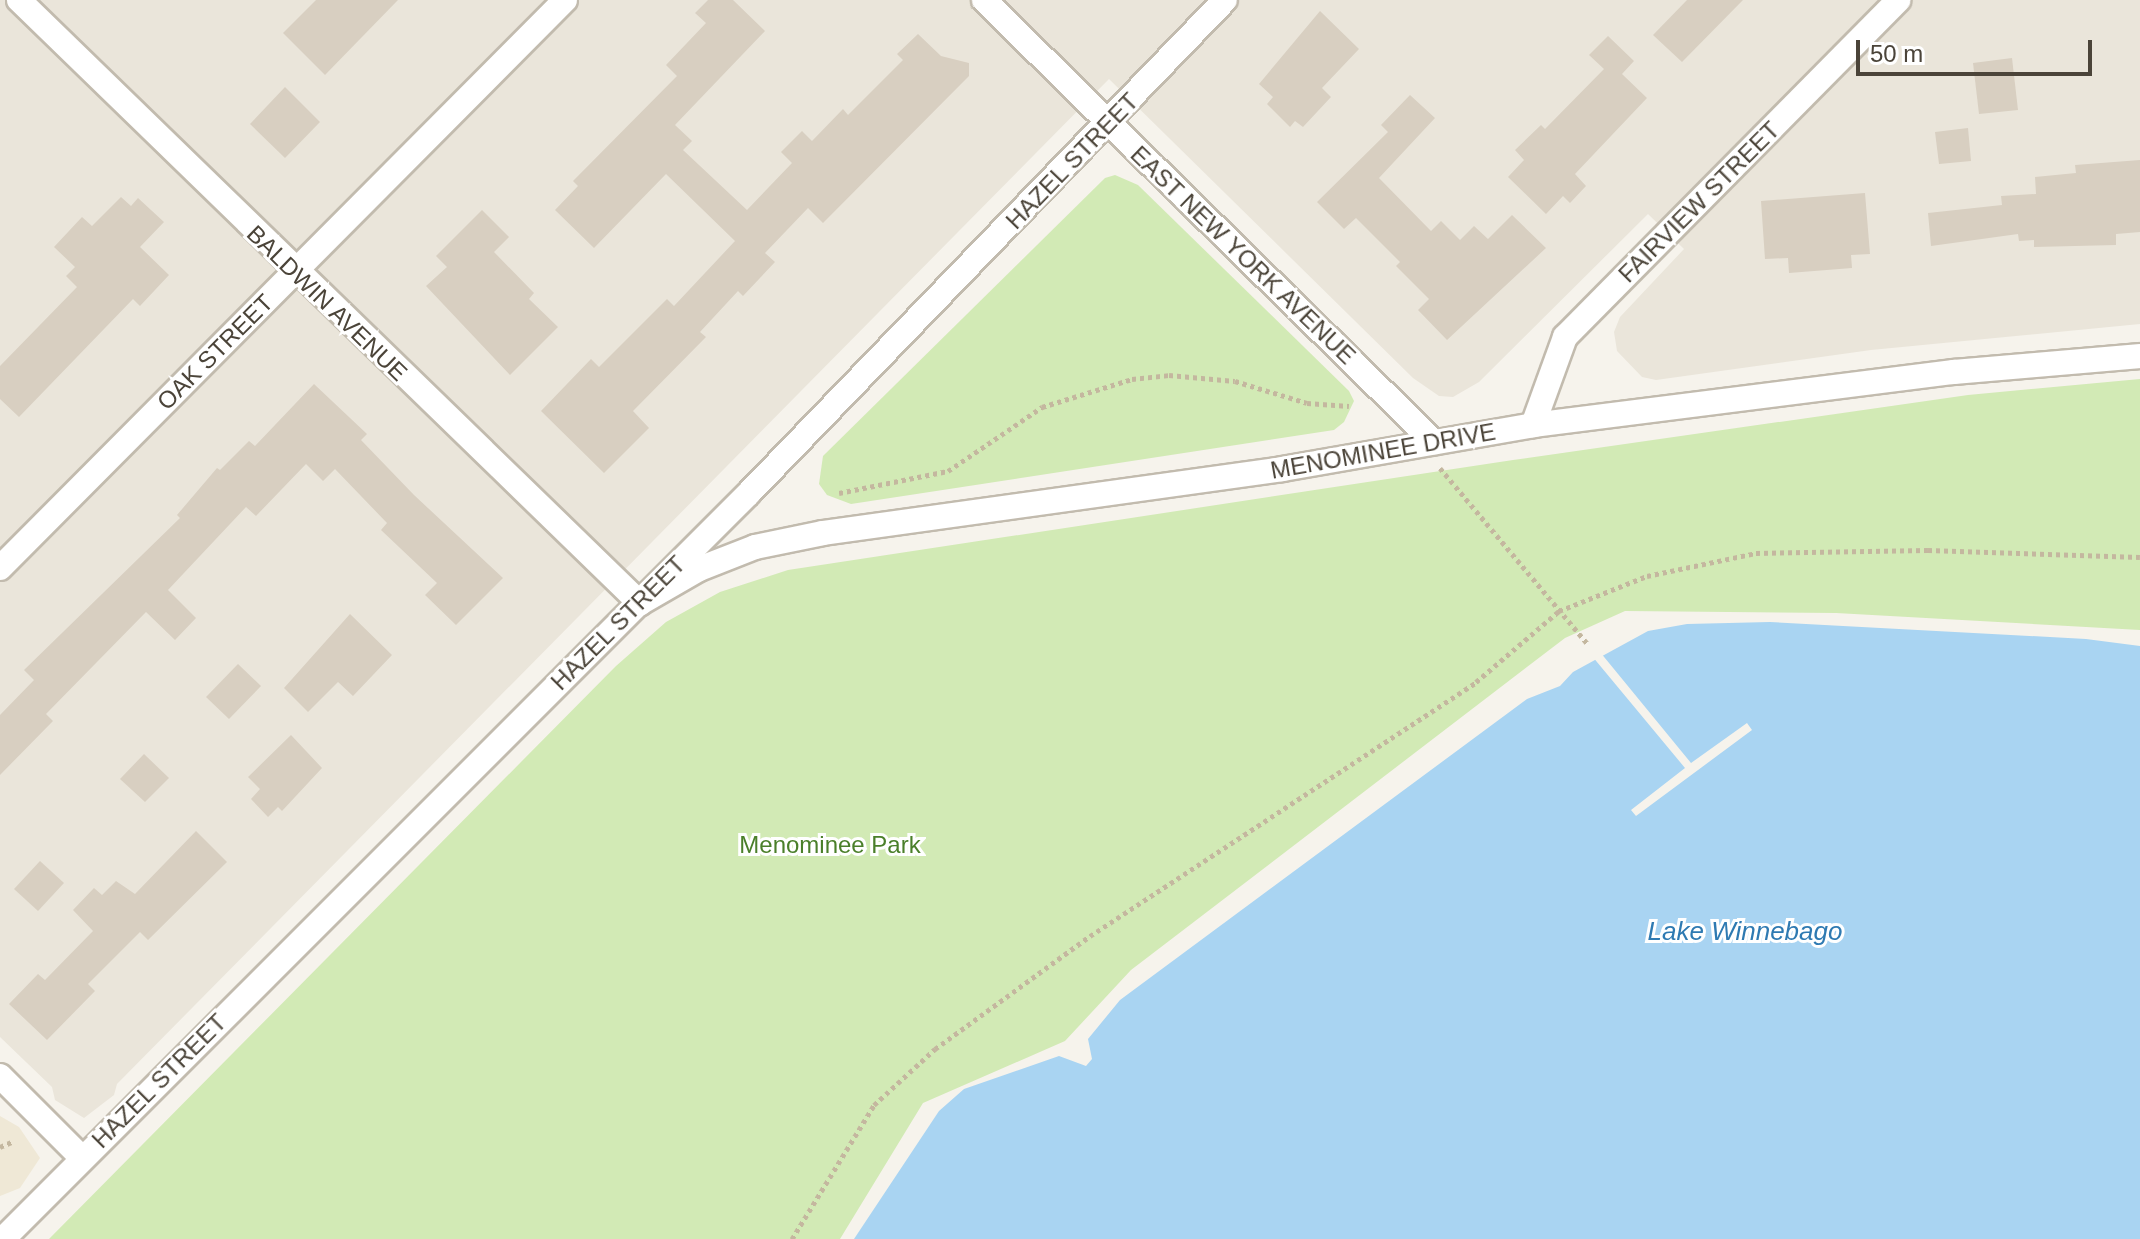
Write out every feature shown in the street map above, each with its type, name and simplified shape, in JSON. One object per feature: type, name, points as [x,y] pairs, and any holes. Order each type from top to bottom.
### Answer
[{"type":"street","name":"BALDWIN AVENUE","points":[[19,0],[294,272],[640,603]]},
{"type":"street","name":"OAK STREET","points":[[0,568],[565,0]]},
{"type":"street","name":"EAST NEW YORK AVENUE","points":[[984,0],[1430,443]]},
{"type":"street","name":"HAZEL STREET","points":[[3,1239],[640,603],[1225,0]]},
{"type":"street","name":"FAIRVIEW STREET","points":[[1533,425],[1565,337],[1898,0]]},
{"type":"street","name":"MENOMINEE DRIVE","points":[[640,603],[699,569],[789,539],[1267,472],[1533,425],[1954,372],[2140,356]]},
{"type":"street","points":[[0,1076],[82,1158]]},
{"type":"path","points":[[839,493],[948,471],[1042,407],[1132,379],[1169,375],[1235,381],[1307,403],[1349,406]]},
{"type":"path","points":[[1430,443],[1445,476],[1587,643]]},
{"type":"path","points":[[792,1239],[874,1105],[935,1049],[1103,928],[1476,682],[1559,611],[1647,576],[1756,553],[1928,550],[2140,557]]},
{"type":"path","points":[[0,1147],[12,1142]]},
{"type":"shaded area","points":[[0,0],[2140,0],[2140,324],[1871,350],[1656,380],[1642,377],[1617,351],[1614,332],[1620,317],[1684,249],[1648,214],[1479,382],[1453,397],[1439,396],[1413,378],[1109,79],[117,1084],[114,1095],[84,1118],[55,1100],[52,1087],[0,1037]]},
{"type":"shaded area","points":[[0,1116],[19,1127],[40,1158],[20,1188],[0,1196]]},
{"type":"green space","points":[[1115,175],[1138,185],[1349,391],[1354,401],[1344,422],[1334,430],[851,504],[827,495],[819,484],[823,456],[1105,178]]},
{"type":"green space","name":"Menominee Park","points":[[2140,379],[2140,630],[1836,613],[1625,611],[1565,638],[1131,970],[1065,1041],[923,1103],[840,1239],[49,1239],[616,666],[666,622],[720,592],[788,570],[1513,460],[1968,395]]},
{"type":"water","name":"Lake Winnebago","points":[[1770,622],[2086,639],[2140,646],[2140,1239],[854,1239],[939,1111],[964,1089],[1059,1056],[1086,1066],[1092,1059],[1088,1039],[1120,1000],[1527,699],[1560,686],[1573,672],[1648,631],[1687,624]]},
{"type":"pier","points":[[1600,652],[1691,763],[1747,723],[1752,730],[1636,816],[1631,810],[1685,768],[1592,656]]},
{"type":"building","points":[[316,0],[398,0],[325,75],[283,33]]},
{"type":"building","points":[[708,0],[733,0],[765,31],[675,125],[692,141],[683,150],[747,210],[792,163],[781,152],[802,131],[812,141],[843,109],[848,115],[903,60],[897,54],[918,34],[941,56],[969,63],[969,76],[823,223],[808,208],[765,253],[775,262],[743,296],[738,291],[700,332],[706,337],[633,411],[649,428],[604,473],[541,411],[591,359],[599,367],[667,299],[674,306],[735,241],[666,174],[594,248],[555,210],[578,186],[573,181],[677,76],[666,65],[706,23],[695,13]]},
{"type":"building","points":[[1687,0],[1743,0],[1682,62],[1653,35]]},
{"type":"building","points":[[1320,11],[1359,49],[1322,88],[1331,97],[1303,127],[1295,121],[1290,127],[1267,104],[1273,97],[1259,84]]},
{"type":"building","points":[[1608,36],[1634,61],[1622,74],[1647,98],[1575,174],[1586,186],[1570,203],[1563,196],[1546,214],[1508,177],[1524,160],[1515,150],[1541,125],[1545,129],[1604,69],[1589,55]]},
{"type":"building","points":[[2012,58],[2018,110],[1979,114],[1973,63]]},
{"type":"building","points":[[285,87],[320,122],[285,158],[250,124]]},
{"type":"building","points":[[1410,95],[1435,118],[1379,178],[1431,231],[1441,221],[1460,240],[1474,226],[1488,239],[1512,215],[1546,248],[1447,340],[1418,310],[1429,299],[1396,266],[1400,262],[1356,218],[1344,229],[1317,202],[1388,132],[1381,125]]},
{"type":"building","points":[[1968,128],[1971,161],[1939,164],[1935,132]]},
{"type":"building","points":[[2140,160],[2140,232],[2116,234],[2116,245],[2034,247],[2034,240],[2019,241],[2018,234],[1931,246],[1928,213],[2002,205],[2001,196],[2036,194],[2035,177],[2076,173],[2075,165]]},
{"type":"building","points":[[1865,193],[1870,254],[1851,255],[1852,268],[1789,273],[1788,258],[1765,259],[1761,201]]},
{"type":"building","points":[[121,197],[131,206],[138,198],[164,222],[140,247],[169,275],[140,306],[133,299],[19,417],[0,399],[0,366],[77,287],[66,276],[75,267],[54,247],[82,217],[92,226]]},
{"type":"building","points":[[482,210],[509,237],[494,252],[534,293],[529,299],[558,327],[510,375],[426,286],[447,267],[436,256]]},
{"type":"building","points":[[314,384],[367,434],[361,440],[414,495],[503,578],[456,625],[425,595],[437,583],[381,530],[387,523],[335,469],[323,481],[306,464],[256,516],[246,507],[168,590],[196,618],[175,640],[146,612],[46,714],[53,721],[0,775],[0,715],[34,680],[24,670],[180,518],[177,515],[217,468],[220,470],[249,441],[255,446]]},
{"type":"building","points":[[350,614],[392,655],[353,696],[338,682],[308,712],[284,688]]},
{"type":"building","points":[[238,664],[261,686],[229,719],[206,697]]},
{"type":"building","points":[[291,735],[322,768],[282,811],[278,807],[268,817],[251,799],[260,789],[248,777]]},
{"type":"building","points":[[144,754],[169,778],[145,802],[120,779]]},
{"type":"building","points":[[196,831],[227,862],[148,940],[140,932],[88,984],[95,991],[47,1040],[9,1004],[38,974],[45,980],[93,931],[73,910],[94,888],[102,895],[116,881],[135,894]]},
{"type":"building","points":[[40,861],[64,883],[38,911],[14,889]]}]
